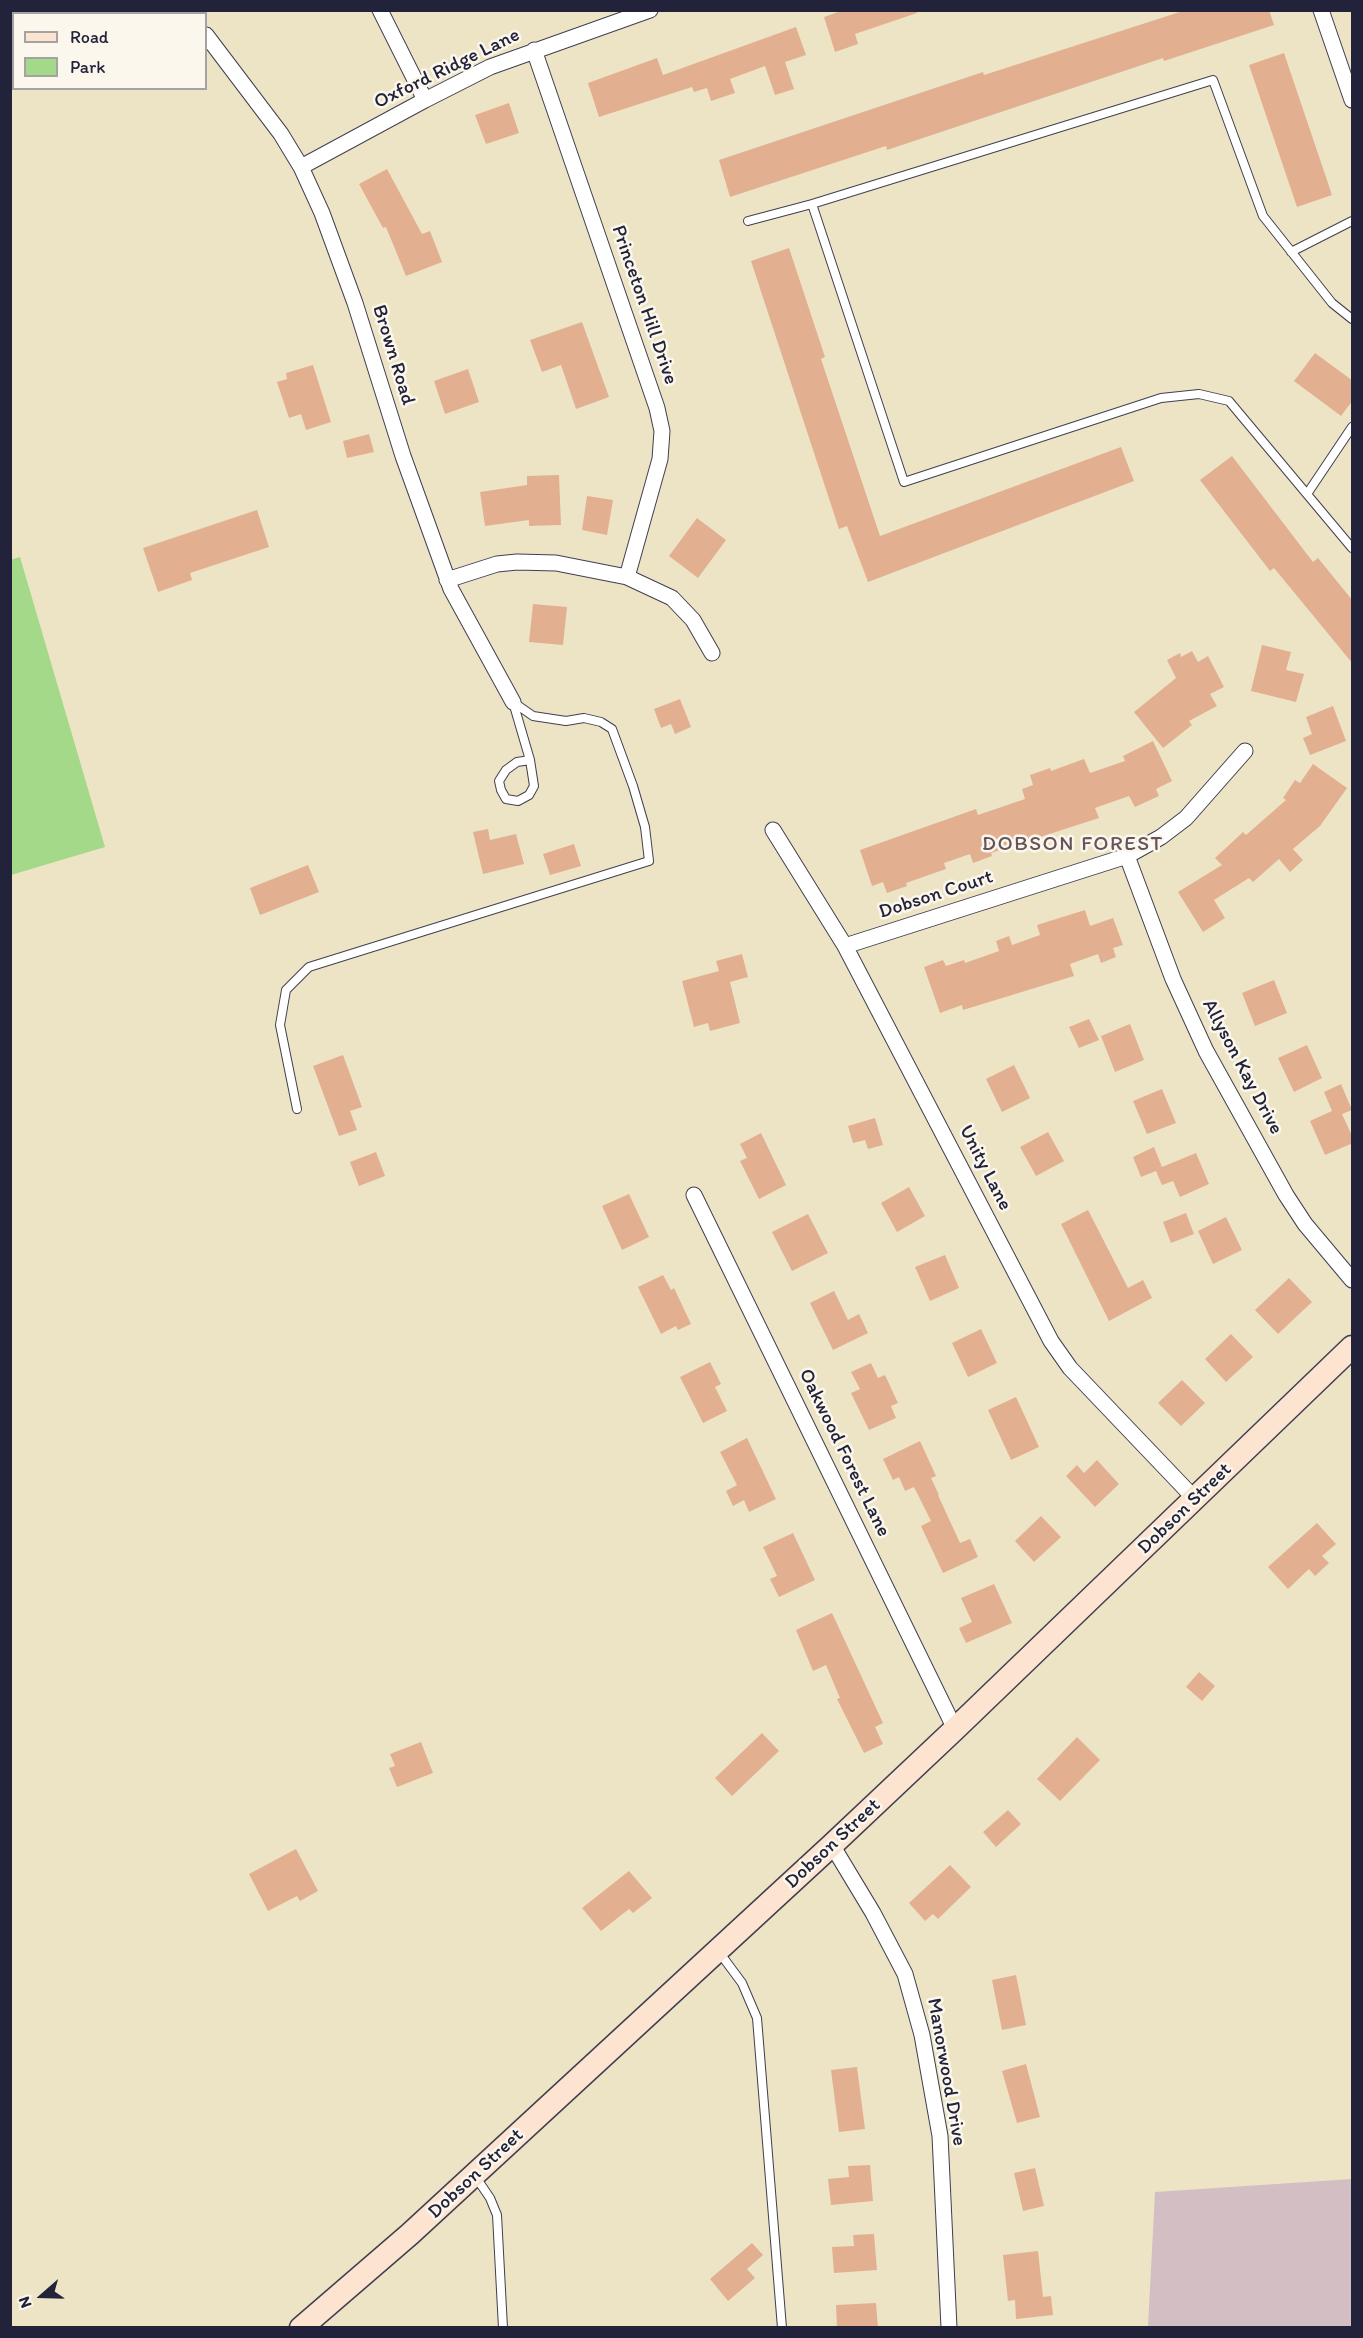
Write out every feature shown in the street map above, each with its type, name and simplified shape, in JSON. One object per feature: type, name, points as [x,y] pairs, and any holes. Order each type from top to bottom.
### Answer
[{"type":"street","points":[[380,10],[425,100]]},
{"type":"street","name":"Oxford Ridge Lane","points":[[301,167],[490,67],[650,10]]},
{"type":"street","points":[[1322,10],[1353,100]]},
{"type":"street","name":"Brown Road","points":[[207,36],[281,134],[301,167],[322,213],[355,303],[396,434],[447,580],[513,702]]},
{"type":"street","name":"Princeton Hill Drive","points":[[534,50],[657,408],[662,431],[660,459],[627,578]]},
{"type":"street","points":[[447,580],[497,564],[517,562],[556,563],[627,578],[672,598],[693,620],[712,653]]},
{"type":"street","name":"Dobson Court","points":[[845,946],[1127,856],[1161,837],[1186,818],[1245,751]]},
{"type":"street","name":"Unity Lane","points":[[773,830],[845,946],[1051,1341],[1070,1368],[1195,1500]]},
{"type":"street","name":"Allyson Kay Drive","points":[[1127,856],[1173,979],[1206,1051],[1286,1195],[1305,1224],[1353,1280]]},
{"type":"street","name":"Oakwood Forest Lane","points":[[694,1195],[956,1729]]},
{"type":"street","name":"Dobson Street","points":[[311,2322],[384,2258],[956,1729],[1353,1347]]},
{"type":"street","name":"Manorwood Drive","points":[[832,1845],[873,1913],[905,1974],[922,2035],[940,2136],[949,2328]]},
{"type":"lane","points":[[748,221],[812,204],[1213,80],[1263,216],[1332,303],[1353,319]]},
{"type":"lane","points":[[812,204],[904,483],[1161,398],[1199,394],[1229,401],[1353,548]]},
{"type":"lane","points":[[1291,252],[1353,221]]},
{"type":"lane","points":[[1307,494],[1353,427]]},
{"type":"lane","points":[[513,702],[530,760],[534,786],[529,795],[518,801],[506,799],[499,781],[517,762],[530,760]]},
{"type":"lane","points":[[297,1109],[280,1024],[286,990],[309,967],[649,861],[645,827],[612,729],[602,722],[584,718],[566,721],[533,716],[513,702]]},
{"type":"lane","points":[[718,1950],[742,1983],[758,2018],[782,2328]]},
{"type":"lane","points":[[474,2175],[490,2198],[497,2216],[502,2328]]},
{"type":"shaded area","points":[[1352,2179],[1352,2327],[1148,2327],[1155,2192]]},
{"type":"green space","points":[[20,557],[105,847],[11,875],[10,560]]},
{"type":"building","points":[[844,10],[916,10],[917,13],[855,34],[858,44],[835,52],[824,17]]},
{"type":"building","points":[[1186,10],[1269,10],[1274,25],[1164,61],[1163,58],[887,150],[886,146],[730,197],[719,160],[983,72],[984,75]]},
{"type":"building","points":[[796,27],[806,55],[785,62],[794,89],[775,95],[765,66],[730,79],[735,93],[711,101],[707,88],[694,92],[692,87],[599,117],[588,83],[657,58],[663,75]]},
{"type":"building","points":[[1284,53],[1332,195],[1297,207],[1249,65]]},
{"type":"building","points":[[509,103],[519,133],[486,144],[475,115]]},
{"type":"building","points":[[387,169],[422,234],[430,231],[442,262],[406,276],[386,227],[383,228],[359,184]]},
{"type":"building","points":[[789,248],[825,357],[821,359],[880,536],[1121,447],[1134,481],[868,582],[847,526],[839,529],[751,261]]},
{"type":"building","points":[[582,322],[609,397],[576,409],[561,365],[542,372],[530,340]]},
{"type":"building","points":[[1315,353],[1353,381],[1353,400],[1341,416],[1294,381]]},
{"type":"building","points":[[313,365],[331,422],[306,430],[301,414],[289,418],[277,382],[287,379],[286,373]]},
{"type":"building","points":[[468,369],[479,402],[445,414],[434,381]]},
{"type":"building","points":[[369,434],[374,452],[347,458],[343,441]]},
{"type":"building","points":[[1232,456],[1313,562],[1318,558],[1353,601],[1353,664],[1274,568],[1270,571],[1200,480]]},
{"type":"building","points":[[559,475],[561,525],[529,526],[529,520],[485,526],[480,492],[527,485],[527,476]]},
{"type":"building","points":[[587,496],[613,500],[607,535],[582,530]]},
{"type":"building","points":[[257,510],[269,547],[190,573],[192,580],[158,592],[143,548]]},
{"type":"building","points":[[697,518],[726,540],[698,578],[669,556]]},
{"type":"building","points":[[533,604],[567,607],[563,645],[529,642]]},
{"type":"building","points":[[1262,645],[1291,652],[1286,670],[1304,674],[1296,702],[1251,691]]},
{"type":"building","points":[[1192,651],[1198,662],[1208,656],[1224,687],[1210,694],[1217,706],[1189,721],[1192,725],[1163,748],[1134,712],[1176,678],[1167,660],[1180,653],[1181,657]]},
{"type":"building","points":[[680,699],[691,727],[675,734],[671,724],[661,728],[654,709]]},
{"type":"building","points":[[1333,706],[1346,741],[1310,755],[1303,738],[1312,734],[1306,717]]},
{"type":"building","points":[[1153,741],[1172,781],[1156,789],[1159,796],[1135,807],[1129,796],[1095,808],[1099,818],[991,853],[992,856],[973,863],[970,854],[944,863],[946,869],[906,883],[907,886],[887,893],[883,882],[872,886],[860,850],[976,809],[978,815],[1025,799],[1022,789],[1033,785],[1030,775],[1050,768],[1051,771],[1084,759],[1090,773],[1125,761],[1123,756]]},
{"type":"building","points":[[1313,764],[1347,788],[1320,826],[1293,849],[1303,860],[1290,872],[1279,859],[1253,882],[1249,878],[1214,900],[1225,918],[1203,932],[1178,892],[1222,865],[1215,858],[1243,832],[1246,835],[1286,800],[1283,798],[1295,780],[1300,783]]},
{"type":"building","points":[[488,829],[490,840],[516,834],[524,864],[483,874],[473,832]]},
{"type":"building","points":[[574,844],[581,866],[550,875],[543,854]]},
{"type":"building","points":[[308,865],[319,892],[260,915],[250,888]]},
{"type":"building","points":[[1085,910],[1090,926],[1113,918],[1123,945],[1113,948],[1116,957],[1101,963],[1098,954],[1070,964],[1074,976],[963,1010],[962,1005],[940,1013],[924,967],[943,960],[946,966],[964,960],[965,963],[999,951],[996,941],[1009,936],[1012,945],[1040,935],[1037,925]]},
{"type":"building","points":[[742,954],[748,977],[730,982],[740,1023],[710,1031],[708,1023],[694,1027],[682,981],[719,971],[716,961]]},
{"type":"building","points":[[1274,980],[1287,1013],[1255,1026],[1242,993]]},
{"type":"building","points":[[1089,1019],[1099,1040],[1079,1048],[1069,1027]]},
{"type":"building","points":[[1130,1024],[1144,1060],[1115,1072],[1101,1036]]},
{"type":"building","points":[[1307,1045],[1322,1078],[1294,1092],[1278,1058]]},
{"type":"building","points":[[343,1055],[362,1107],[350,1111],[357,1130],[339,1136],[313,1066]]},
{"type":"building","points":[[1014,1065],[1030,1098],[1002,1112],[986,1079]]},
{"type":"building","points":[[1341,1084],[1352,1110],[1342,1114],[1353,1143],[1325,1155],[1310,1121],[1332,1111],[1324,1092]]},
{"type":"building","points":[[1162,1089],[1176,1123],[1147,1134],[1133,1101]]},
{"type":"building","points":[[875,1118],[883,1145],[868,1149],[865,1140],[853,1143],[848,1126]]},
{"type":"building","points":[[1048,1132],[1064,1161],[1036,1176],[1020,1147]]},
{"type":"building","points":[[761,1133],[786,1185],[759,1199],[740,1161],[747,1158],[740,1144]]},
{"type":"building","points":[[1154,1147],[1162,1167],[1196,1153],[1209,1184],[1180,1197],[1173,1181],[1162,1185],[1156,1171],[1141,1177],[1133,1157]]},
{"type":"building","points":[[376,1152],[385,1176],[359,1186],[350,1162]]},
{"type":"building","points":[[909,1187],[925,1216],[897,1232],[881,1203]]},
{"type":"building","points":[[629,1194],[649,1237],[622,1250],[602,1206]]},
{"type":"building","points":[[1088,1210],[1128,1288],[1143,1280],[1152,1298],[1109,1321],[1061,1224]]},
{"type":"building","points":[[1186,1213],[1194,1234],[1171,1243],[1163,1222]]},
{"type":"building","points":[[808,1214],[828,1253],[792,1271],[772,1232]]},
{"type":"building","points":[[1226,1217],[1242,1250],[1213,1264],[1198,1231]]},
{"type":"building","points":[[945,1255],[959,1288],[930,1301],[915,1267]]},
{"type":"building","points":[[663,1275],[671,1290],[674,1288],[691,1324],[678,1330],[676,1326],[661,1334],[638,1287]]},
{"type":"building","points":[[1289,1278],[1312,1302],[1278,1334],[1255,1310]]},
{"type":"building","points":[[834,1291],[848,1320],[859,1314],[868,1333],[833,1350],[810,1303]]},
{"type":"building","points":[[981,1329],[997,1363],[968,1377],[952,1343]]},
{"type":"building","points":[[1231,1334],[1253,1357],[1226,1382],[1205,1359]]},
{"type":"building","points":[[710,1362],[721,1384],[715,1387],[727,1411],[703,1423],[680,1377]]},
{"type":"building","points":[[871,1363],[878,1378],[885,1375],[898,1403],[891,1406],[896,1418],[869,1430],[851,1393],[860,1389],[851,1372]]},
{"type":"building","points":[[1182,1380],[1205,1403],[1181,1426],[1158,1403]]},
{"type":"building","points":[[1016,1397],[1039,1447],[1011,1460],[988,1410]]},
{"type":"building","points":[[747,1438],[776,1499],[749,1512],[744,1500],[733,1506],[726,1491],[737,1485],[720,1452]]},
{"type":"building","points":[[920,1441],[936,1476],[931,1478],[960,1543],[970,1539],[978,1557],[943,1573],[921,1526],[931,1521],[914,1487],[905,1491],[899,1477],[893,1480],[883,1459]]},
{"type":"building","points":[[1097,1460],[1119,1484],[1095,1507],[1066,1476],[1077,1465],[1084,1473]]},
{"type":"building","points":[[1041,1516],[1061,1537],[1034,1562],[1015,1541]]},
{"type":"building","points":[[1317,1523],[1336,1544],[1322,1556],[1329,1563],[1315,1576],[1309,1569],[1288,1589],[1268,1567]]},
{"type":"building","points":[[793,1533],[815,1580],[779,1597],[770,1579],[777,1576],[763,1547]]},
{"type":"building","points":[[994,1584],[1012,1623],[966,1643],[959,1628],[972,1622],[961,1598]]},
{"type":"building","points":[[832,1613],[883,1723],[875,1727],[883,1744],[864,1753],[837,1699],[840,1698],[826,1665],[813,1671],[796,1630]]},
{"type":"building","points":[[1199,1672],[1215,1686],[1202,1701],[1186,1687]]},
{"type":"building","points":[[762,1733],[779,1751],[732,1796],[715,1778]]},
{"type":"building","points":[[1077,1737],[1100,1760],[1060,1801],[1037,1779]]},
{"type":"building","points":[[421,1742],[433,1773],[397,1787],[389,1768],[395,1766],[390,1754]]},
{"type":"building","points":[[1008,1810],[1021,1824],[996,1847],[983,1832]]},
{"type":"building","points":[[296,1849],[318,1891],[300,1901],[297,1896],[268,1911],[249,1874]]},
{"type":"building","points":[[950,1865],[971,1887],[938,1919],[933,1914],[925,1921],[909,1903]]},
{"type":"building","points":[[629,1871],[652,1898],[633,1913],[629,1909],[601,1931],[582,1908]]},
{"type":"building","points":[[1016,1975],[1026,2025],[1002,2030],[992,1980]]},
{"type":"building","points":[[1026,2064],[1040,2117],[1017,2123],[1002,2071]]},
{"type":"building","points":[[857,2067],[865,2129],[839,2132],[831,2070]]},
{"type":"building","points":[[870,2165],[873,2201],[831,2205],[828,2179],[849,2177],[848,2166]]},
{"type":"building","points":[[1035,2168],[1044,2206],[1023,2211],[1014,2173]]},
{"type":"building","points":[[874,2234],[877,2270],[834,2273],[832,2247],[854,2246],[853,2235]]},
{"type":"building","points":[[752,2243],[763,2255],[747,2269],[755,2278],[728,2301],[710,2279]]},
{"type":"building","points":[[1038,2251],[1043,2297],[1051,2296],[1053,2315],[1016,2319],[1015,2300],[1008,2301],[1003,2255]]},
{"type":"building","points":[[876,2303],[878,2328],[837,2328],[836,2305]]},
{"type":"district","name":"DOBSON FOREST","points":[[1073,845]]}]
